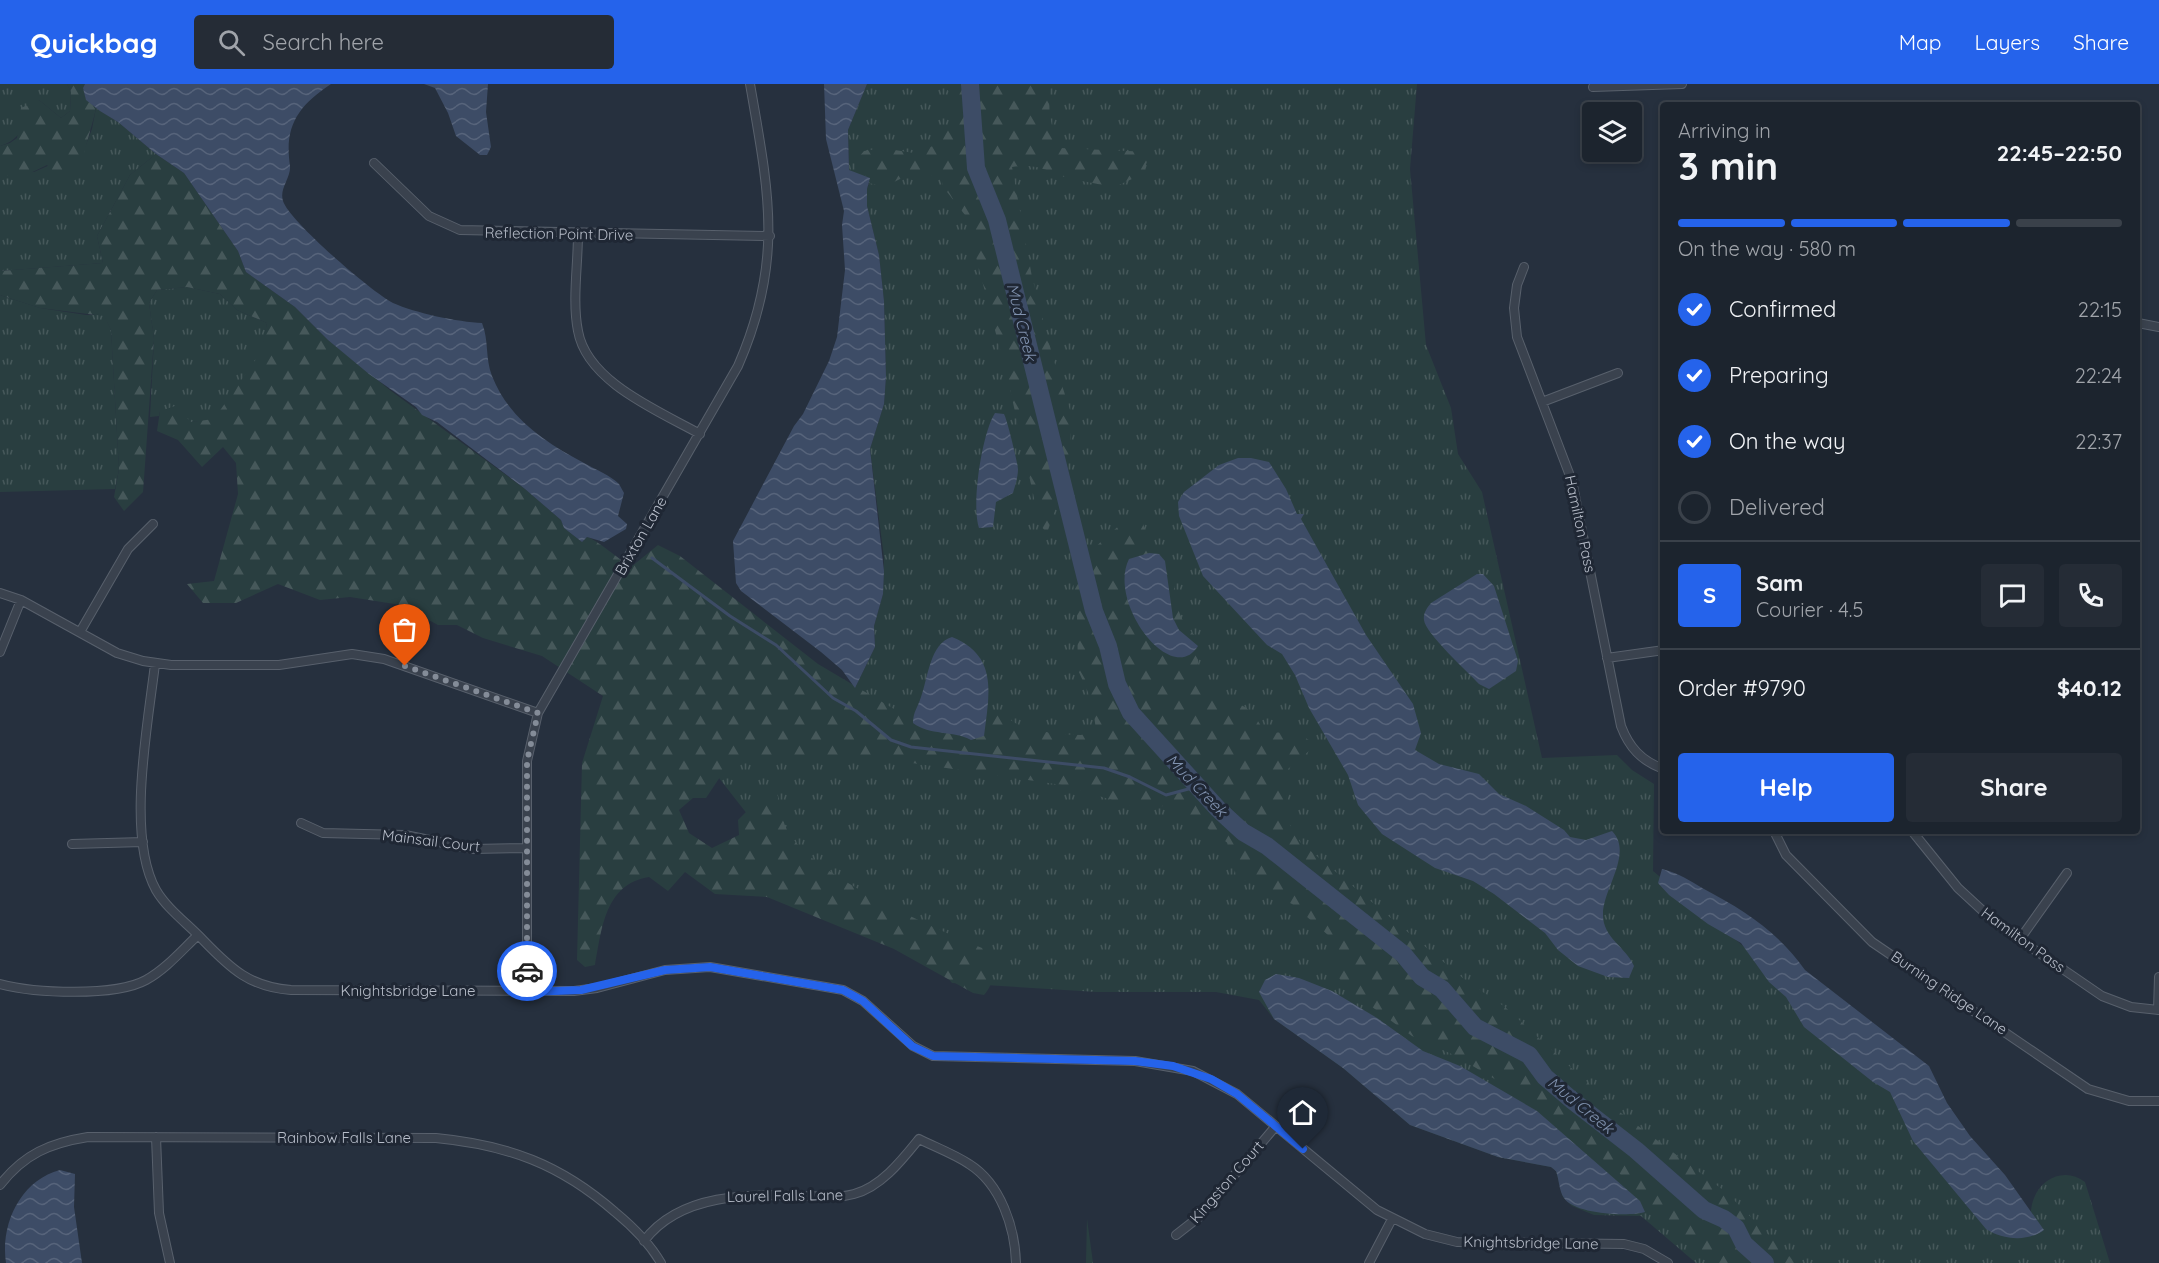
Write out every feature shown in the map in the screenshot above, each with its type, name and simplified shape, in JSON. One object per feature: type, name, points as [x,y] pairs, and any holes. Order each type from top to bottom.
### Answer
[{"type":"street","name":"Brixton Lane","points":[[527,992],[527,761],[538,713],[700,434],[749,340],[764,287],[770,236],[768,197],[750,84]]},
{"type":"street","points":[[1593,87],[1682,84]]},
{"type":"street","name":"Reflection Point Drive","points":[[374,163],[420,209],[450,227],[477,232],[770,236]]},
{"type":"street","points":[[578,234],[576,319],[578,333],[587,354],[595,367],[610,382],[700,434]]},
{"type":"street","name":"Hamilton Pass","points":[[1524,267],[1517,285],[1514,322],[1520,350],[1572,481],[1621,726],[1627,742],[1651,765],[1660,768]]},
{"type":"street","points":[[2140,323],[2159,327]]},
{"type":"street","points":[[1542,402],[1618,373]]},
{"type":"street","points":[[80,632],[128,549],[153,524]]},
{"type":"street","points":[[0,593],[21,600],[117,653],[155,664],[279,665],[344,655],[359,655],[384,659],[538,713]]},
{"type":"street","points":[[0,652],[21,600]]},
{"type":"street","points":[[1607,658],[1660,651]]},
{"type":"street","name":"Knightsbridge Lane","points":[[155,664],[143,761],[143,842],[146,863],[157,891],[198,935],[241,975],[270,989],[527,992],[581,990],[665,970],[710,967],[843,990],[863,1001],[912,1046],[933,1056],[1135,1061],[1173,1066],[1202,1075],[1237,1094],[1357,1194],[1392,1219],[1425,1234],[1457,1242],[1624,1244],[1644,1249],[1668,1263]]},
{"type":"street","name":"Mainsail Court","points":[[301,823],[322,833],[405,836],[466,848],[527,848]]},
{"type":"street","name":"Burning Ridge Lane","points":[[1776,834],[1786,855],[1872,942],[2088,1089],[2129,1101],[2159,1101]]},
{"type":"street","name":"Hamilton Pass","points":[[1915,834],[1976,906],[2020,939],[2102,996],[2131,1007],[2158,1010]]},
{"type":"street","points":[[72,844],[143,842]]},
{"type":"street","points":[[2020,939],[2067,873]]},
{"type":"street","points":[[0,984],[35,990],[106,990],[129,987],[160,970],[198,935]]},
{"type":"street","points":[[2158,1010],[2159,977]]},
{"type":"street","name":"Kingston Court","points":[[1176,1235],[1199,1217],[1275,1127]]},
{"type":"street","name":"Rainbow Falls Lane","points":[[0,1185],[24,1159],[58,1142],[88,1137],[436,1138],[504,1148],[531,1157],[565,1174],[597,1196],[644,1241],[661,1263]]},
{"type":"street","points":[[156,1137],[159,1213],[170,1263]]},
{"type":"street","name":"Laurel Falls Lane","points":[[644,1241],[655,1226],[674,1214],[717,1198],[804,1196],[832,1198],[855,1194],[875,1185],[919,1139],[971,1165],[992,1188],[1008,1214],[1013,1230],[1016,1263]]},
{"type":"street","points":[[1370,1263],[1392,1219]]},
{"type":"green space","points":[[0,84],[67,84],[71,92],[70,111],[61,118],[39,100],[19,134],[0,146]]},
{"type":"green space","points":[[67,84],[85,84],[83,88],[86,99],[96,108],[82,168],[66,175],[55,175],[47,165],[20,178],[0,174],[0,146],[17,138],[21,108],[39,100],[61,118],[70,111],[71,92]]},
{"type":"green space","points":[[867,84],[1417,84],[1410,169],[1426,345],[1451,408],[1458,454],[1482,492],[1542,758],[1617,755],[1632,770],[1654,784],[1653,871],[1922,1095],[2029,1222],[2034,1198],[2043,1184],[2056,1176],[2063,1175],[2085,1182],[2110,1263],[1696,1263],[1641,1216],[1594,1215],[1572,1206],[1563,1197],[1556,1171],[1551,1167],[1498,1157],[1410,1125],[1343,1068],[1274,1019],[1259,1000],[1216,992],[1097,992],[952,983],[917,942],[773,847],[708,764],[855,688],[875,647],[874,626],[883,594],[884,557],[870,449],[884,404],[886,377],[884,301],[879,255],[867,206],[869,183],[849,170],[848,130]]},
{"type":"green space","points":[[942,84],[1051,84],[1050,117],[1060,148],[1150,152],[1143,174],[1112,188],[1071,179],[1036,167],[1012,167],[1032,277],[1053,358],[1072,416],[1067,475],[1047,533],[1040,525],[1008,380],[965,215],[944,188],[940,175],[906,176],[884,187],[869,183],[870,178],[855,171],[858,158],[864,151],[882,148],[914,153],[941,143],[957,110],[953,96]]},
{"type":"green space","points":[[96,108],[118,122],[156,154],[130,175],[97,236],[103,263],[0,271],[0,174],[34,172],[84,150],[92,129]]},
{"type":"green space","points":[[156,154],[184,173],[238,251],[246,272],[295,307],[328,340],[391,391],[525,489],[561,520],[564,528],[582,542],[587,537],[591,539],[631,567],[658,545],[680,556],[818,664],[904,715],[947,717],[1001,714],[1020,726],[1055,734],[1081,735],[1096,730],[1092,701],[1078,670],[1077,616],[1072,573],[1092,550],[1123,522],[1143,523],[1149,544],[1169,557],[1179,612],[1183,621],[1201,641],[1197,670],[1210,694],[1236,702],[1249,710],[1264,733],[1297,732],[1316,745],[1288,769],[1286,818],[1300,842],[1465,980],[1505,1007],[1617,1110],[1727,1193],[1796,1263],[1709,1263],[1614,1168],[1523,1096],[1456,1056],[1412,1036],[1346,988],[1337,975],[1328,935],[1292,904],[1236,876],[1229,844],[1176,805],[1139,808],[1062,785],[878,758],[786,757],[743,760],[724,771],[706,798],[693,798],[679,810],[689,833],[712,848],[739,835],[738,820],[757,801],[762,785],[773,786],[787,830],[800,847],[820,865],[846,882],[905,914],[982,948],[992,972],[989,989],[984,995],[973,993],[894,949],[767,897],[715,894],[685,872],[668,891],[649,877],[634,881],[623,888],[614,898],[608,910],[595,965],[585,967],[577,960],[582,763],[603,696],[542,656],[483,638],[457,625],[438,625],[401,605],[350,597],[320,600],[278,584],[236,603],[203,603],[187,584],[214,581],[238,494],[236,463],[223,447],[202,467],[178,440],[157,431],[160,411],[175,406],[191,422],[214,419],[261,352],[267,323],[237,310],[220,294],[187,287],[157,290],[149,303],[154,339],[143,492],[124,511],[114,497],[119,469],[111,330],[104,316],[40,308],[0,295],[0,271],[103,263],[97,236],[130,175]]},
{"type":"green space","points":[[187,287],[220,294],[237,310],[267,323],[262,352],[214,420],[191,422],[160,411],[159,416],[150,417],[154,339],[149,303],[157,290]]},
{"type":"green space","points":[[0,295],[40,308],[86,315],[104,315],[111,330],[119,469],[115,489],[0,492]]},
{"type":"green space","points":[[1087,1219],[1093,1263],[1086,1263]]},
{"type":"water","points":[[85,84],[331,84],[302,109],[292,128],[289,139],[290,170],[282,196],[289,211],[333,256],[368,286],[393,303],[437,316],[482,323],[492,376],[508,405],[542,438],[619,484],[624,493],[618,516],[627,524],[626,529],[604,542],[587,537],[582,542],[564,528],[561,520],[525,489],[369,374],[328,340],[295,307],[246,272],[238,251],[184,173],[86,100],[83,88]]},
{"type":"water","points":[[424,84],[488,84],[486,112],[491,147],[487,155],[480,155],[456,136],[448,113],[435,88]]},
{"type":"water","points":[[824,84],[867,84],[848,130],[849,170],[870,178],[867,189],[867,206],[879,255],[884,301],[886,377],[884,404],[870,449],[884,571],[883,594],[874,626],[875,647],[855,688],[842,670],[821,652],[741,591],[736,583],[733,541],[794,426],[803,414],[829,361],[837,337],[845,270],[842,225],[844,211],[826,139]]},
{"type":"water","points":[[995,413],[1004,414],[1018,475],[1013,493],[996,502],[993,527],[979,528],[976,503],[979,469],[986,436]]},
{"type":"water","points":[[1238,458],[1269,462],[1286,489],[1297,514],[1304,514],[1301,519],[1366,635],[1413,704],[1421,733],[1415,750],[1439,764],[1479,774],[1499,794],[1526,806],[1564,830],[1570,837],[1586,840],[1612,831],[1618,840],[1619,861],[1607,894],[1603,915],[1607,930],[1634,966],[1629,978],[1608,977],[1578,966],[1558,950],[1545,933],[1494,894],[1473,881],[1435,868],[1382,834],[1358,805],[1348,775],[1309,708],[1295,675],[1282,654],[1267,645],[1203,576],[1179,516],[1178,502],[1184,492],[1219,465]]},
{"type":"water","points":[[1149,553],[1159,554],[1165,561],[1173,618],[1179,630],[1198,646],[1187,656],[1173,656],[1159,649],[1134,617],[1127,597],[1125,577],[1129,559]]},
{"type":"water","points":[[1477,574],[1483,574],[1494,586],[1518,661],[1516,671],[1489,689],[1479,684],[1431,634],[1424,620],[1431,603]]},
{"type":"water","points":[[952,637],[967,645],[978,655],[987,678],[988,706],[984,736],[971,740],[927,730],[913,723],[934,654],[939,646]]},
{"type":"water","points":[[1662,869],[1689,880],[1759,923],[1795,956],[1805,970],[1929,1066],[1947,1103],[1970,1136],[2005,1175],[2044,1230],[2031,1236],[2015,1238],[1986,1229],[1913,1141],[1890,1092],[1873,1082],[1804,1027],[1786,997],[1769,982],[1741,943],[1708,924],[1669,895],[1658,883]]},
{"type":"water","points":[[1276,974],[1299,978],[1332,991],[1377,1018],[1423,1051],[1460,1066],[1537,1111],[1640,1201],[1645,1212],[1615,1214],[1578,1208],[1564,1198],[1556,1171],[1551,1167],[1498,1157],[1410,1125],[1343,1068],[1274,1019],[1259,992],[1265,980]]},
{"type":"water","points":[[60,1170],[75,1174],[74,1207],[82,1263],[6,1263],[6,1233],[16,1206],[34,1183]]},
{"type":"waterway","name":"Mud Creek","points":[[970,84],[976,168],[997,220],[1094,611],[1108,646],[1117,684],[1131,713],[1218,809],[1243,832],[1267,846],[1403,954],[1422,977],[1442,989],[1475,1027],[1529,1055],[1545,1077],[1573,1101],[1636,1150],[1704,1210],[1724,1219],[1736,1228],[1744,1244],[1765,1263]]},
{"type":"waterway","points":[[652,558],[730,616],[776,645],[833,698],[856,711],[891,740],[911,747],[1104,768],[1130,777],[1166,795],[1196,787]]},
{"type":"way so far","points":[[405,666],[538,713],[528,748],[527,761],[527,971]]},
{"type":"route","points":[[527,971],[527,992],[597,988],[665,970],[693,967],[710,967],[843,990],[863,1001],[912,1046],[933,1056],[1135,1061],[1152,1062],[1193,1071],[1237,1094],[1303,1149]]}]
